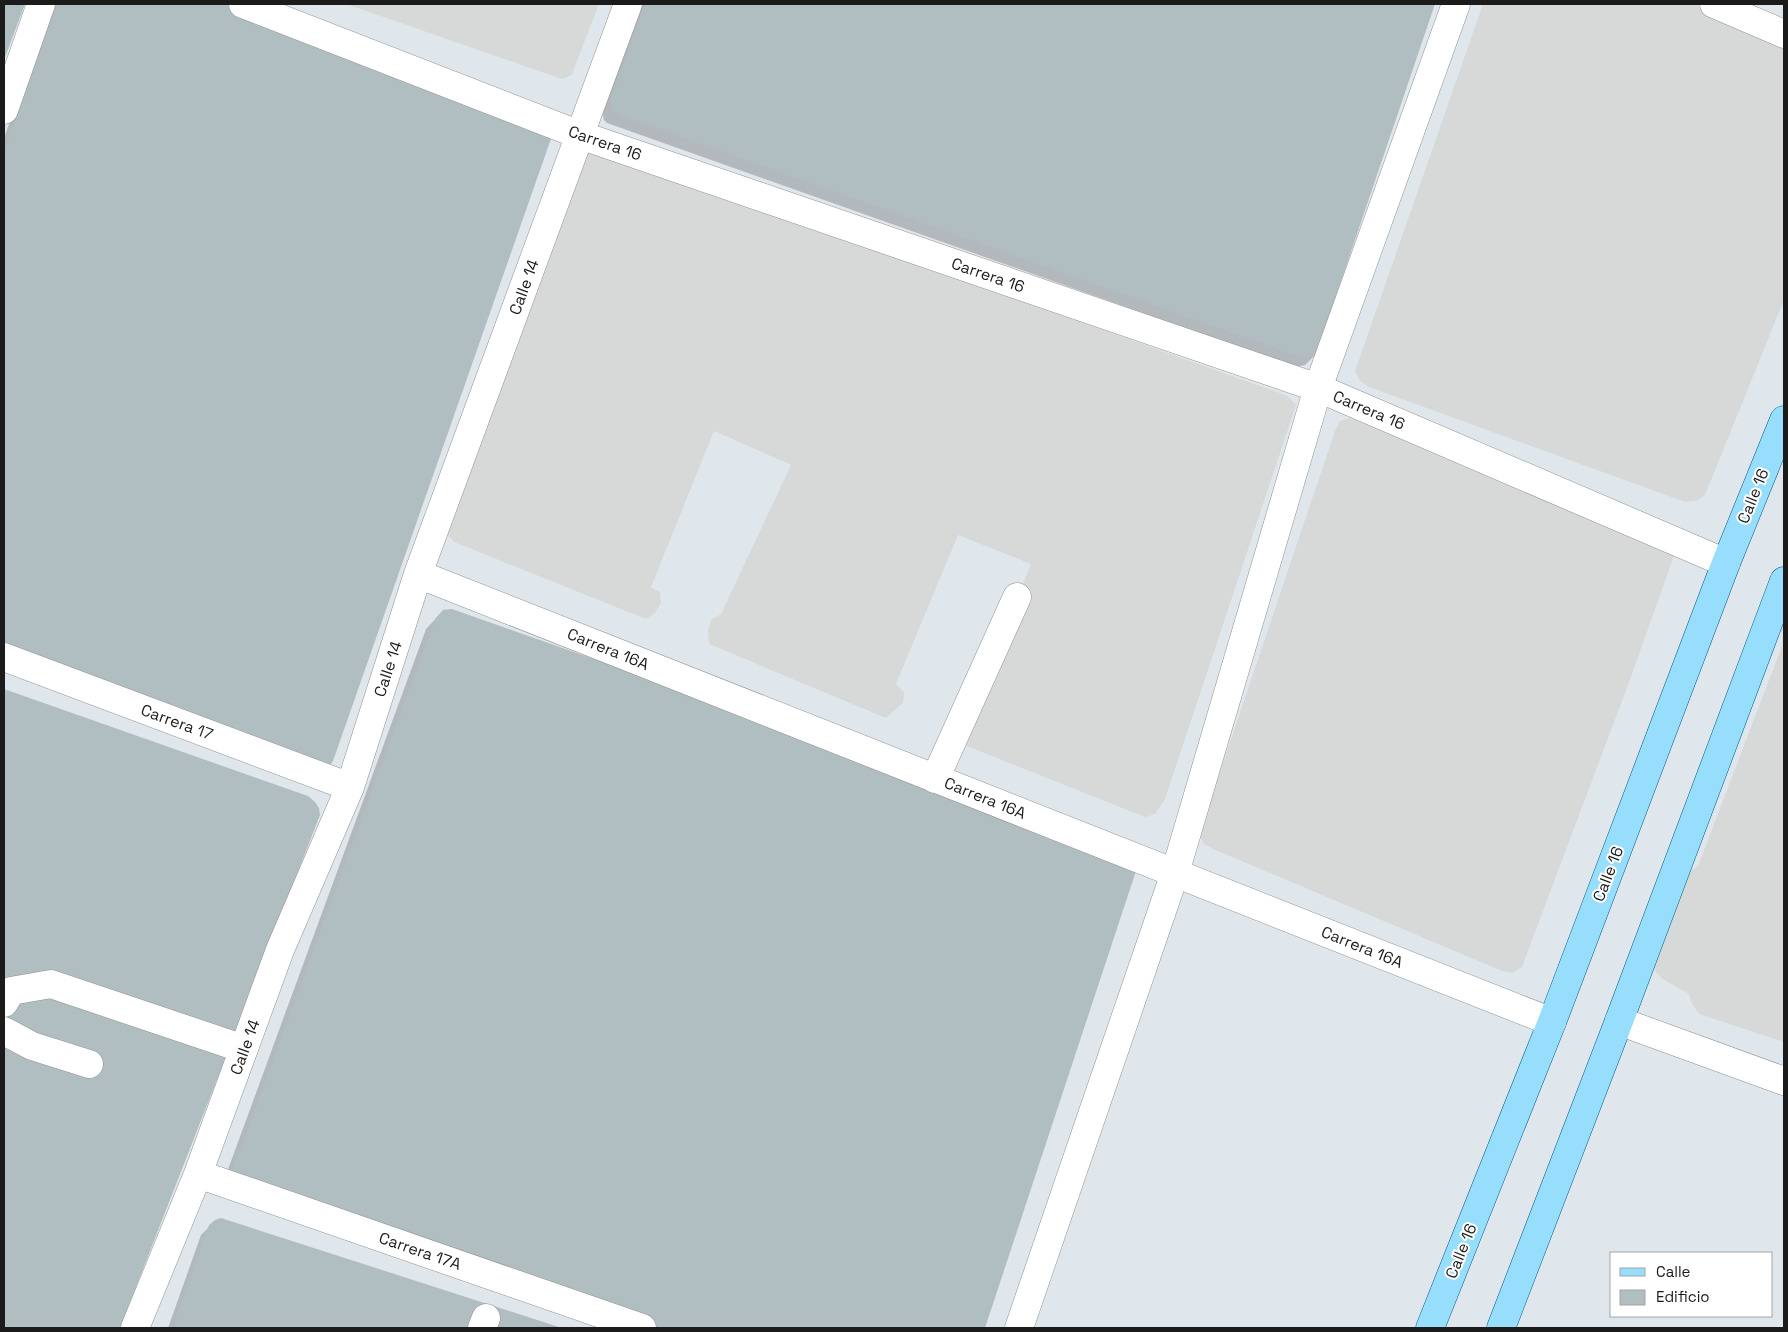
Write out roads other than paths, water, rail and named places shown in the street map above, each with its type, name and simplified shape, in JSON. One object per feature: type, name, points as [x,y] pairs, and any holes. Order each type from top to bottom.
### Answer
[{"type":"main road","name":"Calle 16","points":[[1430,1328],[1552,1022],[1726,563],[1784,420]]},
{"type":"main road","points":[[1501,1328],[1619,1021],[1784,581]]},
{"type":"street","points":[[4,110],[41,4]]},
{"type":"street","name":"Carrera 16","points":[[243,4],[580,135],[1318,388],[1726,563]]},
{"type":"street","name":"Calle 14","points":[[135,1328],[198,1174],[280,950],[350,787],[418,574],[628,4]]},
{"type":"street","points":[[1019,1328],[1175,873],[1318,388],[1456,4]]},
{"type":"street","points":[[1714,4],[1784,34]]},
{"type":"street","name":"Carrera 16A","points":[[418,574],[1552,1022]]},
{"type":"street","points":[[935,779],[1017,598]]},
{"type":"street","name":"Carrera 17","points":[[4,657],[350,787]]},
{"type":"street","points":[[4,1003],[11,991],[50,984],[244,1049]]},
{"type":"street","points":[[1619,1021],[1784,1081]]},
{"type":"street","points":[[4,1032],[32,1046],[89,1064]]},
{"type":"street","name":"Carrera 17A","points":[[198,1174],[642,1328]]}]
